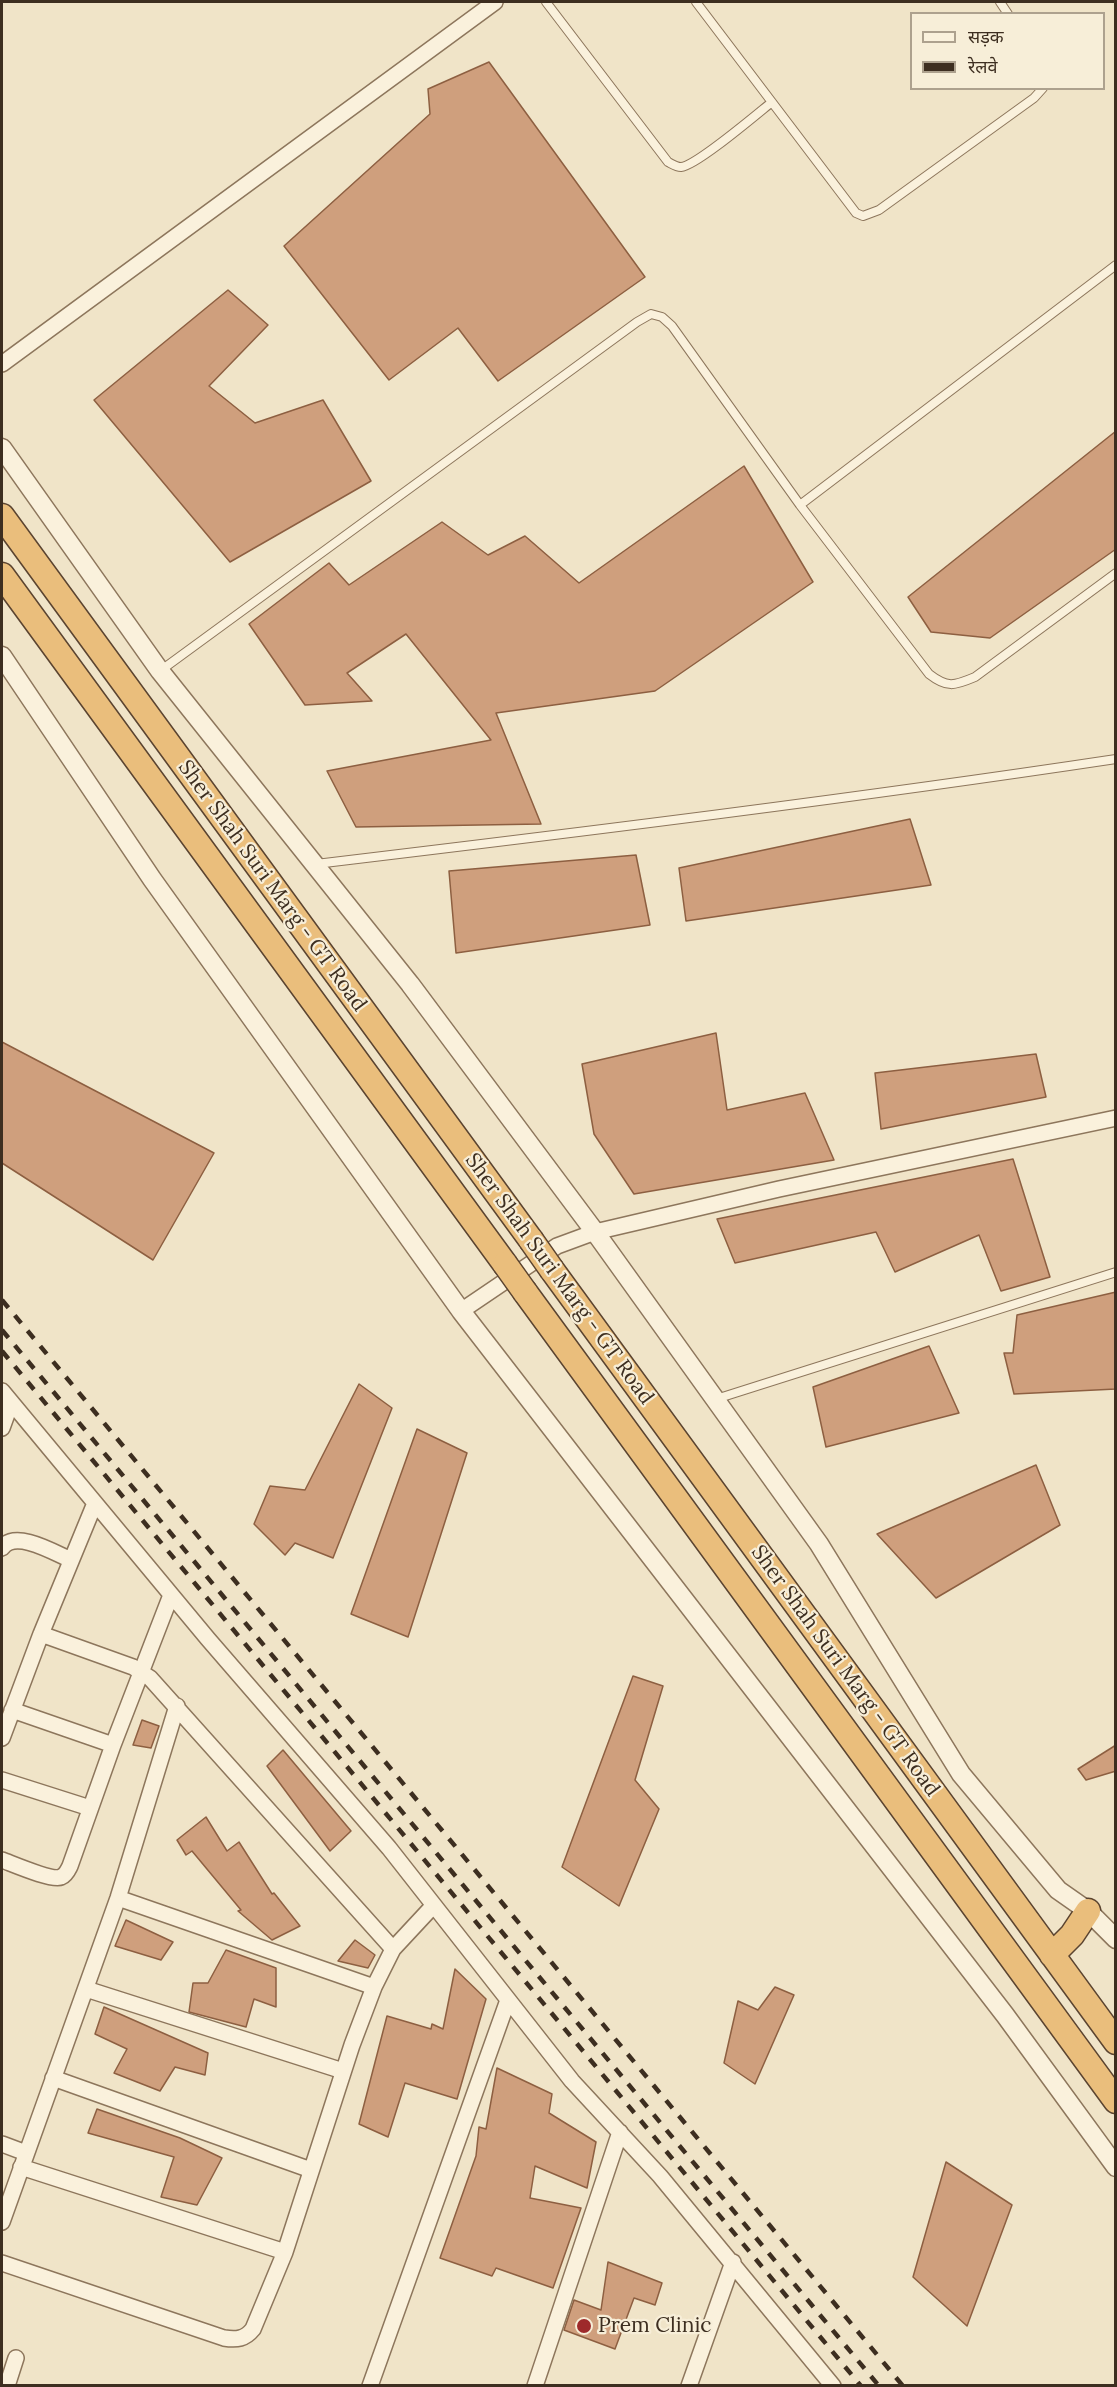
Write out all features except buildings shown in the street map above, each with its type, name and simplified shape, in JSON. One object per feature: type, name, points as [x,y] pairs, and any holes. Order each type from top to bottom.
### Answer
[{"type":"highway","name":"Sher Shah Suri Marg - GT Road","points":[[2,516],[1116,2042]]},
{"type":"highway","name":"Sher Shah Suri Marg - GT Road","points":[[2,575],[1116,2101]]},
{"type":"highway","points":[[1052,1955],[1072,1935],[1088,1911]]},
{"type":"street","points":[[2,364],[495,2]]},
{"type":"street","name":"Sher Shah Suri Marg - GT Road","points":[[2,448],[160,671],[410,984],[595,1232],[819,1544],[961,1774],[1058,1890],[1088,1911],[1116,1940]]},
{"type":"street","points":[[2,656],[152,879],[461,1311],[998,2005],[1116,2167]]},
{"type":"street","points":[[461,1311],[557,1246],[595,1232],[779,1189],[1116,1118]]},
{"type":"street","points":[[2,1391],[171,1595],[388,1848],[572,2081],[620,2132],[733,2262],[833,2385]]},
{"type":"street","points":[[2,1428],[12,1403]]},
{"type":"street","points":[[2,1738],[41,1634],[95,1503]]},
{"type":"street","points":[[2,1548],[4,1544],[13,1541],[23,1541],[71,1560]]},
{"type":"street","points":[[2,1860],[50,1876],[59,1878],[65,1875],[112,1745],[171,1595]]},
{"type":"street","points":[[41,1634],[142,1671],[177,1706],[393,1949]]},
{"type":"street","points":[[2,2222],[118,1898],[177,1706]]},
{"type":"street","points":[[12,1710],[112,1745]]},
{"type":"street","points":[[2,1780],[90,1808]]},
{"type":"street","points":[[118,1898],[375,1987]]},
{"type":"street","points":[[2,2264],[235,2339],[243,2339],[253,2329],[285,2252],[343,2072],[375,1987],[393,1949],[433,1905]]},
{"type":"street","points":[[86,1989],[343,2072]]},
{"type":"street","points":[[370,2385],[508,2000]]},
{"type":"street","points":[[54,2078],[311,2170]]},
{"type":"street","points":[[535,2385],[620,2132]]},
{"type":"street","points":[[2,2144],[24,2160],[285,2252]]},
{"type":"street","points":[[689,2385],[733,2262]]},
{"type":"street","points":[[7,2385],[16,2358]]},
{"type":"lane","points":[[546,2],[668,162],[675,166],[681,167],[697,159],[772,102]]},
{"type":"lane","points":[[696,2],[856,213],[863,216],[879,210],[1034,98],[1041,90]]},
{"type":"lane","points":[[800,505],[1116,266]]},
{"type":"lane","points":[[160,671],[651,314],[662,317],[672,326],[800,505],[928,674],[942,684],[957,684],[975,677],[1116,573]]},
{"type":"lane","points":[[315,864],[592,831],[966,782],[1116,759]]},
{"type":"lane","points":[[715,1400],[1116,1272]]},
{"type":"railway","points":[[2,1300],[903,2386]]},
{"type":"railway","points":[[2,1330],[879,2386]]},
{"type":"railway","points":[[2,1351],[861,2386]]},
{"type":"place","name":"Prem Clinic","points":[[584,2326]]}]
